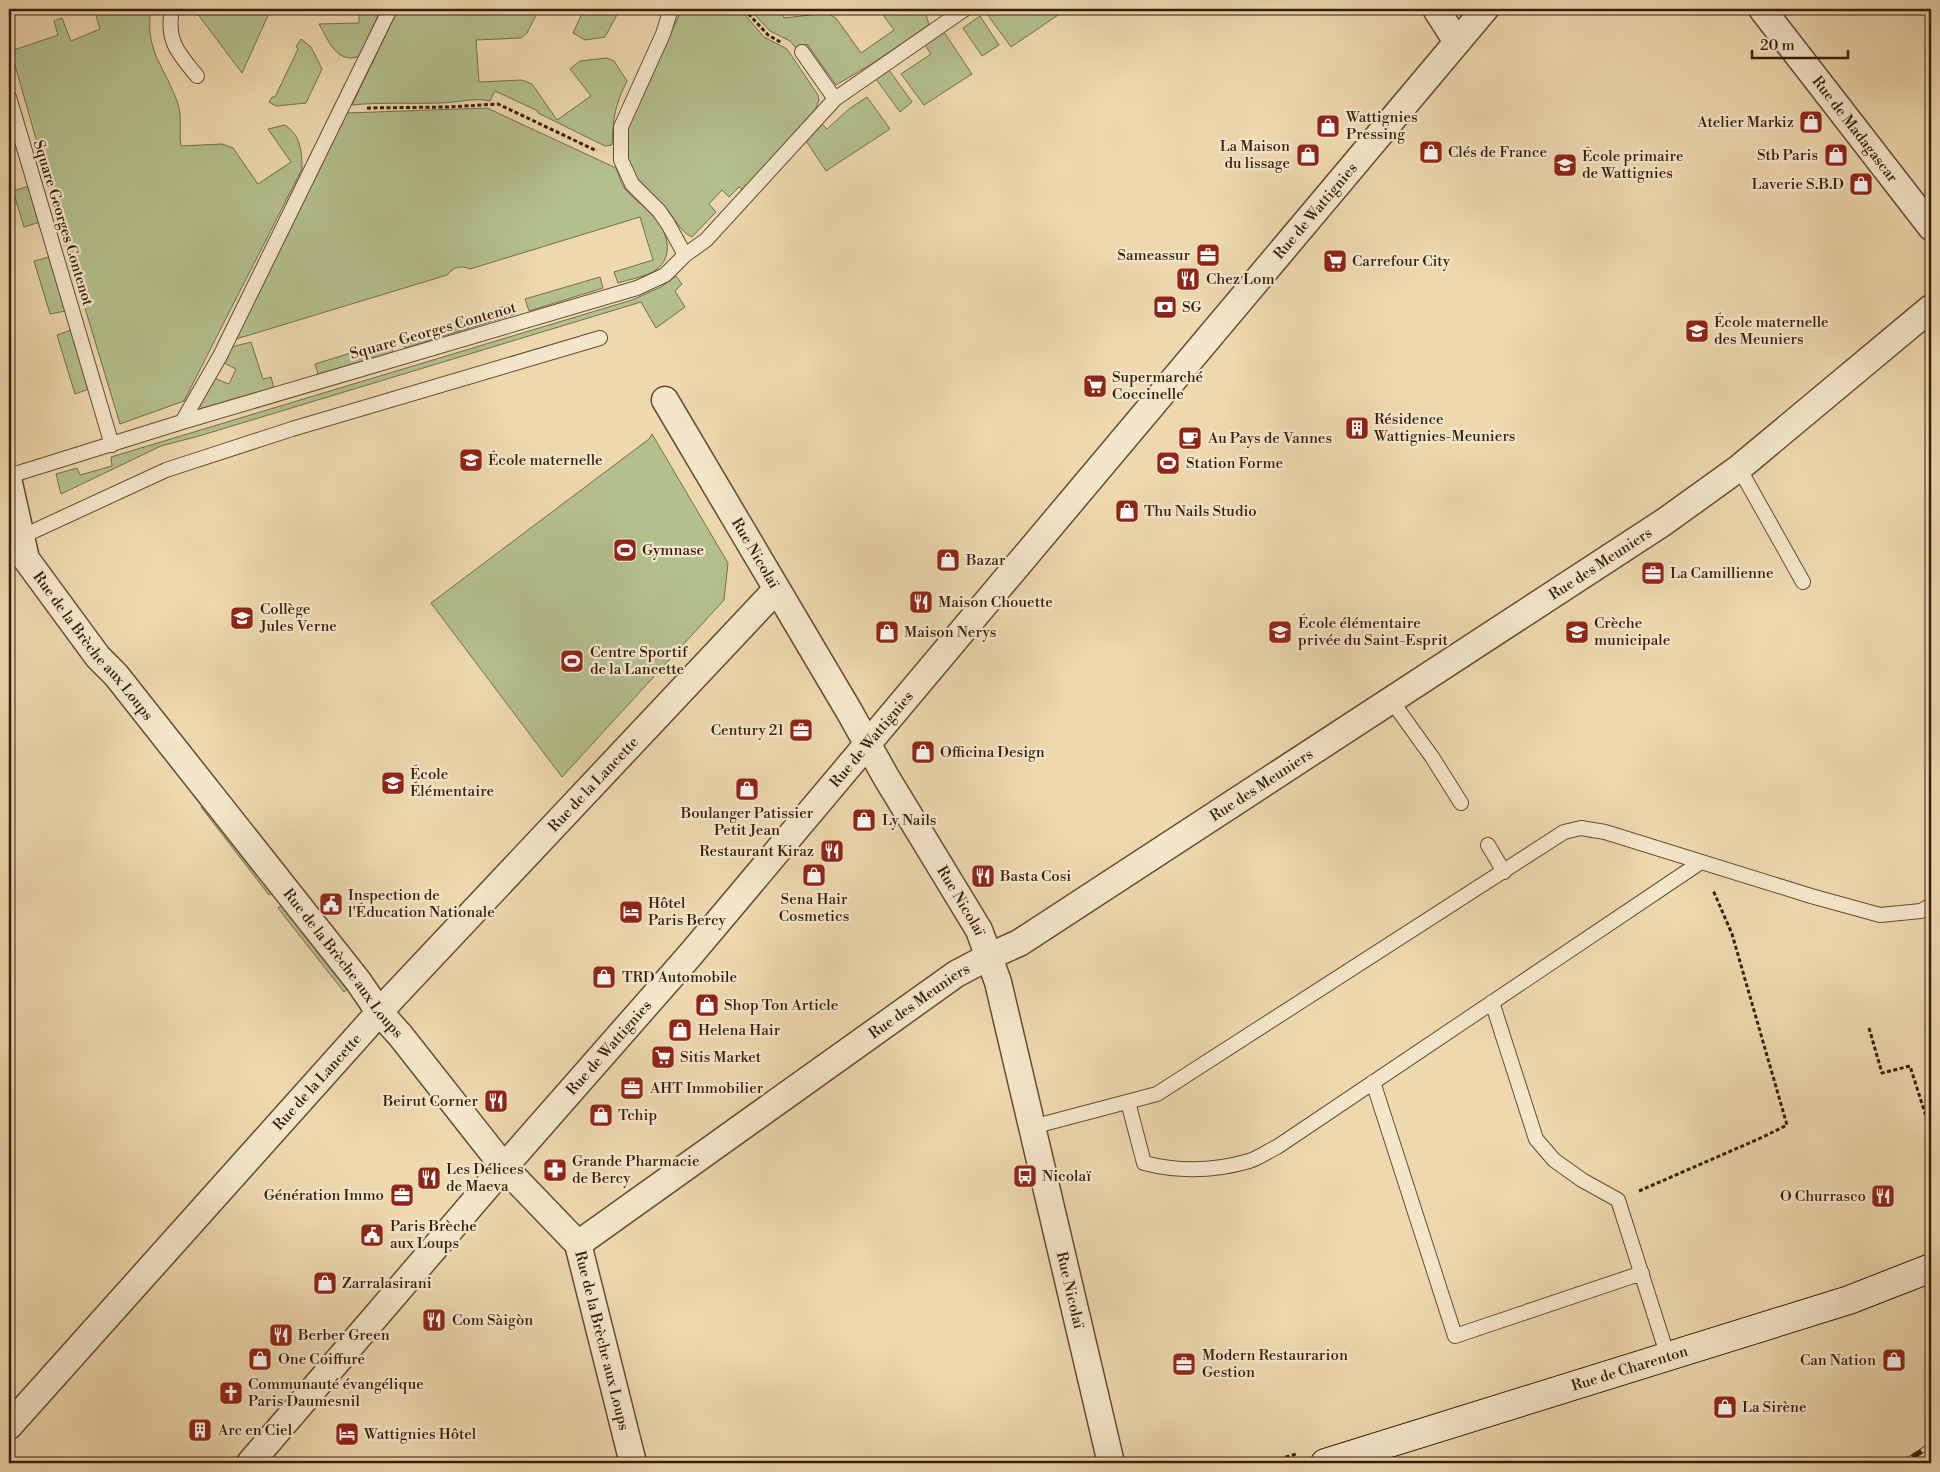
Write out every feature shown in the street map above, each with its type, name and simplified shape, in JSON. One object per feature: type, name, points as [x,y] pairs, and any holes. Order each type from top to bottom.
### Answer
[{"type":"main road","name":"Rue de Charenton","points":[[1325,1463],[1850,1300],[1931,1268]]},
{"type":"street","points":[[1436,9],[1457,42]]},
{"type":"street","name":"Rue de Wattignies","points":[[250,1463],[691,954],[1486,9]]},
{"type":"street","name":"Rue de Madagascar","points":[[1762,9],[1931,227]]},
{"type":"street","name":"Rue des Meuniers","points":[[578,1244],[956,974],[1020,943],[1664,522],[1739,468],[1928,320]]},
{"type":"street","name":"Rue Nicolaï","points":[[665,400],[979,930],[990,956],[998,982],[1111,1463]]},
{"type":"street","name":"Rue de la Brèche aux Loups","points":[[9,483],[15,540],[26,559],[98,656],[116,675],[504,1168],[578,1244],[633,1463]]},
{"type":"street","name":"Rue de la Lancette","points":[[9,1426],[380,1012],[776,590]]},
{"type":"lane","points":[[172,9],[170,20],[175,50],[197,76]]},
{"type":"lane","points":[[182,422],[220,356],[390,9]]},
{"type":"lane","points":[[671,9],[663,34],[621,127],[621,160],[632,184],[659,210],[684,255]]},
{"type":"lane","name":"Square Georges Contenot","points":[[9,476],[182,422],[637,288],[666,274],[684,255],[706,240],[835,99],[965,9]]},
{"type":"lane","points":[[803,54],[835,99]]},
{"type":"lane","name":"Square Georges Contenot","points":[[9,97],[112,445]]},
{"type":"lane","points":[[15,540],[166,470],[292,429],[600,338]]},
{"type":"lane","points":[[1739,468],[1803,582]]},
{"type":"lane","points":[[1391,700],[1432,757],[1461,803]]},
{"type":"lane","points":[[1032,1127],[1156,1094],[1564,832],[1581,828],[1605,832],[1880,915],[1921,911],[1931,906]]},
{"type":"lane","points":[[1488,845],[1504,872]]},
{"type":"lane","points":[[1128,1102],[1144,1163],[1159,1167],[1208,1169],[1251,1160],[1277,1147],[1701,862]]},
{"type":"lane","points":[[1492,1002],[1536,1139],[1554,1160],[1582,1180],[1618,1200],[1668,1357]]},
{"type":"lane","points":[[1373,1082],[1455,1336],[1642,1273]]},
{"type":"path","points":[[744,9],[768,35],[788,46],[799,61],[803,54]]},
{"type":"path","points":[[342,106],[349,109],[383,106],[448,107],[498,104],[602,153],[621,160]]},
{"type":"path","points":[[1618,1200],[1787,1125],[1732,934],[1701,862]]},
{"type":"path","points":[[1869,1028],[1882,1073],[1910,1066],[1931,1132]]},
{"type":"green space","points":[[94,9],[151,9],[150,24],[153,48],[178,104],[181,146],[222,144],[233,148],[258,184],[291,162],[268,129],[285,125],[297,139],[302,156],[302,169],[184,401],[120,424],[69,255],[11,51],[58,35],[54,21],[62,18],[71,41],[100,29]]},
{"type":"green space","points":[[194,9],[271,9],[242,73]]},
{"type":"green space","points":[[359,9],[381,9],[360,56],[345,57],[339,54],[330,44],[319,24],[359,23]]},
{"type":"green space","points":[[398,9],[539,9],[527,33],[521,38],[476,40],[479,82],[522,80],[532,84],[557,120],[591,96],[570,69],[580,61],[607,58],[614,61],[627,81],[615,111],[612,145],[605,146],[495,91],[490,101],[352,105]]},
{"type":"green space","points":[[584,9],[620,9],[605,37],[585,40],[573,33]]},
{"type":"green space","points":[[682,9],[740,9],[764,37],[787,49],[818,95],[819,100],[815,110],[743,190],[739,187],[729,197],[722,190],[709,204],[716,212],[692,237],[684,232],[666,208],[639,180],[630,164],[627,153],[628,124]]},
{"type":"green space","points":[[749,9],[782,9],[784,18],[827,13],[836,18],[861,53],[894,30],[879,9],[921,9],[926,14],[929,25],[870,65],[836,85],[807,44],[797,49],[790,41],[770,31]]},
{"type":"green space","points":[[995,9],[1067,9],[1011,47],[987,14]]},
{"type":"green space","points":[[980,16],[999,45],[982,56],[963,28]]},
{"type":"green space","points":[[944,32],[972,74],[924,105],[901,74],[931,54],[925,45]]},
{"type":"green space","points":[[301,39],[311,47],[322,69],[306,103],[276,106],[269,102],[272,97],[275,97]]},
{"type":"green space","points":[[889,70],[912,102],[900,112],[876,79]]},
{"type":"green space","points":[[867,97],[890,129],[826,171],[806,141],[822,124],[827,129],[849,109]]},
{"type":"green space","points":[[487,108],[616,168],[625,189],[658,221],[664,233],[667,252],[662,264],[648,274],[618,283],[614,272],[653,260],[640,217],[470,269],[457,268],[447,275],[233,340],[347,113]]},
{"type":"green space","points":[[29,186],[40,222],[24,227],[13,191]]},
{"type":"green space","points":[[49,257],[66,311],[50,314],[34,261]]},
{"type":"green space","points":[[676,276],[682,284],[675,291],[685,307],[656,328],[641,302],[161,446],[61,494],[56,474],[77,468],[80,475],[112,466],[111,457],[632,300],[661,287]]},
{"type":"green space","points":[[600,277],[603,288],[529,311],[525,299]]},
{"type":"green space","points":[[512,304],[515,314],[405,348],[402,337]]},
{"type":"green space","points":[[71,330],[89,389],[75,394],[57,335]]},
{"type":"green space","points":[[390,341],[393,352],[318,374],[315,364]]},
{"type":"green space","points":[[251,342],[263,379],[271,377],[274,388],[205,410],[199,405],[214,378],[229,384],[236,369],[222,362],[231,347]]},
{"type":"green space","name":"Centre Sportif de la Lancette","points":[[652,434],[728,563],[724,600],[562,777],[431,603],[649,439]]},
{"type":"green space","points":[[208,801],[277,889],[269,895],[201,807]]},
{"type":"green space","points":[[286,901],[352,985],[344,992],[278,908]]},
{"type":"railway","points":[[1903,1463],[1931,1445]]},
{"type":"place","name":"Atelier Markiz","points":[[1811,122]]},
{"type":"place","name":"Wattignies Pressing","points":[[1328,126]]},
{"type":"place","name":"Clés de France","points":[[1431,152]]},
{"type":"place","name":"La Maison du lissage","points":[[1308,155]]},
{"type":"place","name":"Stb Paris","points":[[1836,155]]},
{"type":"place","name":"École primaire de Wattignies","points":[[1565,165]]},
{"type":"place","name":"Laverie S.B.D","points":[[1861,184]]},
{"type":"place","name":"Sameassur","points":[[1208,255]]},
{"type":"place","name":"Carrefour City","points":[[1335,261]]},
{"type":"place","name":"Chez Lom","points":[[1188,279]]},
{"type":"place","name":"SG","points":[[1165,307]]},
{"type":"place","name":"École maternelle des Meuniers","points":[[1697,331]]},
{"type":"place","name":"Supermarché Coccinelle","points":[[1095,386]]},
{"type":"place","name":"Résidence Wattignies-Meuniers","points":[[1357,428]]},
{"type":"place","name":"Au Pays de Vannes","points":[[1190,438]]},
{"type":"place","name":"École maternelle","points":[[471,460]]},
{"type":"place","name":"Station Forme","points":[[1168,463]]},
{"type":"place","name":"Thu Nails Studio","points":[[1127,511]]},
{"type":"place","name":"Gymnase","points":[[625,550]]},
{"type":"place","name":"Bazar","points":[[948,560]]},
{"type":"place","name":"La Camillienne","points":[[1653,573]]},
{"type":"place","name":"Maison Chouette","points":[[921,602]]},
{"type":"place","name":"Collège Jules Verne","points":[[242,618]]},
{"type":"place","name":"Maison Nerys","points":[[887,632]]},
{"type":"place","name":"École élémentaire privée du Saint-Esprit","points":[[1280,632]]},
{"type":"place","name":"Crèche municipale","points":[[1577,632]]},
{"type":"place","name":"Centre Sportif de la Lancette","points":[[572,661]]},
{"type":"place","name":"Century 21","points":[[801,730]]},
{"type":"place","name":"Officina Design","points":[[923,752]]},
{"type":"place","name":"École Élémentaire","points":[[393,783]]},
{"type":"place","name":"Boulanger Patissier Petit Jean","points":[[747,789]]},
{"type":"place","name":"Ly Nails","points":[[864,820]]},
{"type":"place","name":"Restaurant Kiraz","points":[[832,851]]},
{"type":"place","name":"Sena Hair Cosmetics","points":[[814,875]]},
{"type":"place","name":"Basta Cosi","points":[[983,876]]},
{"type":"place","name":"Inspection de l'Éducation Nationale","points":[[331,904]]},
{"type":"place","name":"Hôtel Paris Bercy","points":[[631,912]]},
{"type":"place","name":"TRD Automobile","points":[[604,977]]},
{"type":"place","name":"Shop Ton Article","points":[[707,1005]]},
{"type":"place","name":"Helena Hair","points":[[680,1030]]},
{"type":"place","name":"Sitis Market","points":[[663,1057]]},
{"type":"place","name":"AHT Immobilier","points":[[632,1088]]},
{"type":"place","name":"Beirut Corner","points":[[496,1101]]},
{"type":"place","name":"Tchip","points":[[601,1115]]},
{"type":"place","name":"Grande Pharmacie de Bercy","points":[[555,1170]]},
{"type":"place","name":"Nicolaï","points":[[1025,1176]]},
{"type":"place","name":"Les Délices de Maeva","points":[[429,1178]]},
{"type":"place","name":"Génération Immo","points":[[402,1195]]},
{"type":"place","name":"O Churrasco","points":[[1883,1196]]},
{"type":"place","name":"Paris Brèche aux Loups","points":[[372,1235]]},
{"type":"place","name":"Zarralasirani","points":[[325,1283]]},
{"type":"place","name":"Com Sàigòn","points":[[434,1320]]},
{"type":"place","name":"Berber Green","points":[[281,1335]]},
{"type":"place","name":"One Coiffure","points":[[260,1359]]},
{"type":"place","name":"Can Nation","points":[[1894,1360]]},
{"type":"place","name":"Modern Restaurarion Gestion","points":[[1184,1364]]},
{"type":"place","name":"Communauté évangélique Paris Daumesnil","points":[[231,1393]]},
{"type":"place","name":"La Sirène","points":[[1725,1407]]},
{"type":"place","name":"Arc en Ciel","points":[[200,1430]]},
{"type":"place","name":"Wattignies Hôtel","points":[[347,1434]]}]
